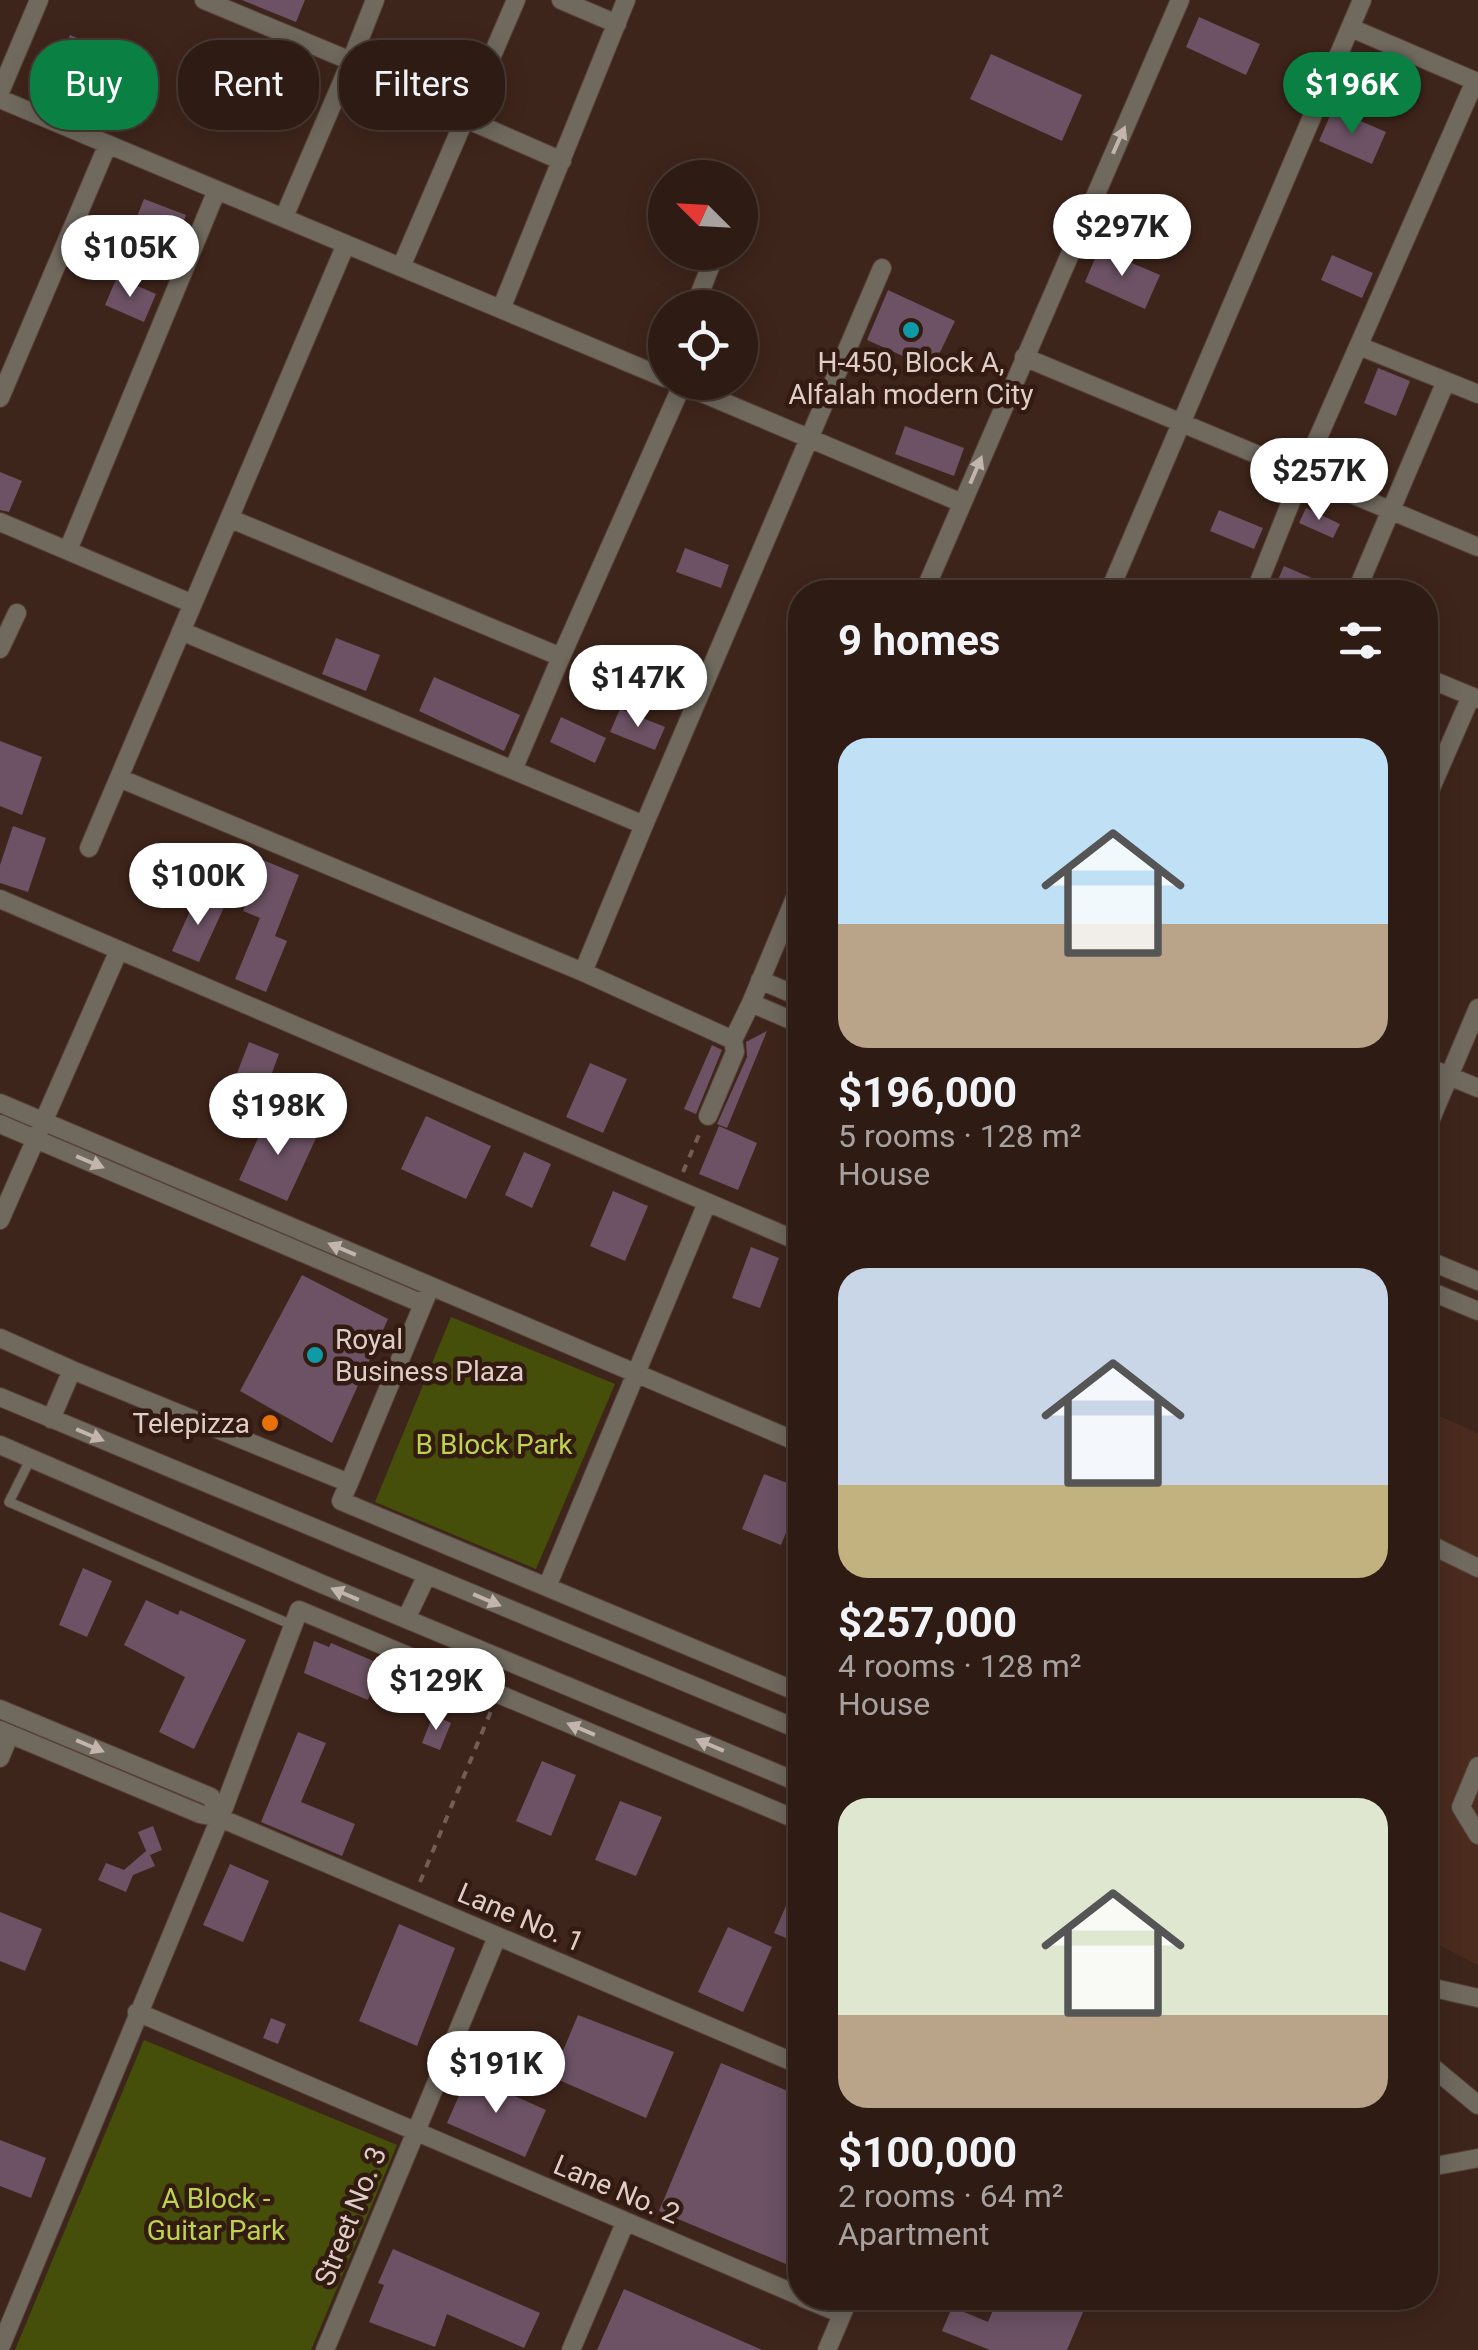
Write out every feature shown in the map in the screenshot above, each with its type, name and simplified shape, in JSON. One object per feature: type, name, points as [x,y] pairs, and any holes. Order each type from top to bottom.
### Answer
[{"type":"street","points":[[39,0],[0,96],[648,371]]},
{"type":"street","points":[[204,0],[339,57]]},
{"type":"street","points":[[360,40],[375,0]]},
{"type":"street","points":[[499,40],[516,0]]},
{"type":"street","points":[[561,0],[617,24]]},
{"type":"street","points":[[501,309],[626,0]]},
{"type":"street","points":[[929,580],[1180,0]]},
{"type":"street","points":[[1114,580],[1362,0]]},
{"type":"street","points":[[1260,580],[1302,474],[1476,81],[1351,28]]},
{"type":"street","points":[[284,217],[339,90]]},
{"type":"street","points":[[400,267],[461,130]]},
{"type":"street","points":[[491,130],[562,161]]},
{"type":"street","points":[[0,398],[108,144]]},
{"type":"street","points":[[68,550],[217,190]]},
{"type":"street","points":[[89,848],[346,244]]},
{"type":"street","points":[[584,972],[882,268]]},
{"type":"street","points":[[1359,346],[1478,394]]},
{"type":"street","points":[[1024,357],[1478,547]]},
{"type":"street","points":[[1361,580],[1446,381]]},
{"type":"street","points":[[512,770],[667,400]]},
{"type":"street","points":[[719,400],[962,503]]},
{"type":"street","points":[[231,519],[561,657]]},
{"type":"street","points":[[0,522],[193,604]]},
{"type":"street","points":[[0,650],[16,613]]},
{"type":"street","points":[[182,631],[644,825]]},
{"type":"street","points":[[1438,683],[1474,698],[1438,774]]},
{"type":"street","points":[[119,778],[584,972],[733,1040]]},
{"type":"street","points":[[0,899],[788,1237]]},
{"type":"street","points":[[708,1116],[736,1052],[733,1040],[788,914]]},
{"type":"street","points":[[0,1220],[119,950]]},
{"type":"street","points":[[760,980],[788,992]]},
{"type":"street","points":[[751,1003],[788,1019]]},
{"type":"street","points":[[1438,1102],[1478,1008]]},
{"type":"street","points":[[1438,1071],[1478,1088]]},
{"type":"street","points":[[0,1103],[40,1130],[427,1296],[636,1375],[788,1438]]},
{"type":"street","points":[[0,1124],[40,1130]]},
{"type":"street","points":[[547,1587],[708,1204]]},
{"type":"street","points":[[1438,1264],[1478,1281]]},
{"type":"street","points":[[1438,1293],[1478,1310]]},
{"type":"street","points":[[427,1296],[341,1502],[788,1689]]},
{"type":"street","points":[[0,1338],[349,1483]]},
{"type":"street","points":[[51,1419],[72,1370]]},
{"type":"street","points":[[0,1396],[788,1725]]},
{"type":"street","points":[[0,1445],[788,1778]]},
{"type":"street","points":[[1438,1548],[1478,1568]]},
{"type":"street","points":[[406,1619],[427,1575]]},
{"type":"street","points":[[0,2348],[220,1818],[296,1618],[498,1694],[788,1815]]},
{"type":"street","points":[[0,1708],[211,1796],[220,1818]]},
{"type":"street","points":[[0,1758],[5,1732]]},
{"type":"street","name":"Lane No. 1","points":[[5,1732],[200,1814],[220,1818],[788,2060]]},
{"type":"street","points":[[1478,1766],[1461,1807],[1478,1835]]},
{"type":"street","name":"Street No. 3","points":[[326,2350],[497,1936]]},
{"type":"street","points":[[1438,1989],[1478,1998]]},
{"type":"street","name":"Lane No. 2","points":[[137,2012],[788,2292]]},
{"type":"street","points":[[1438,2072],[1478,2104]]},
{"type":"street","points":[[1438,2166],[1478,2158]]},
{"type":"street","points":[[571,2350],[625,2223]]},
{"type":"street","points":[[827,2350],[843,2310]]},
{"type":"lane","points":[[31,1458],[5,1500],[296,1618]]},
{"type":"path","points":[[675,1190],[708,1116]]},
{"type":"path","points":[[412,1900],[498,1694]]},
{"type":"shaded area","points":[[1438,1416],[1478,1433],[1478,1965],[1438,1945]]},
{"type":"green space","name":"B Block Park","points":[[451,1317],[615,1384],[536,1569],[375,1502]]},
{"type":"green space","name":"A Block - Guitar Park","points":[[144,2040],[397,2145],[311,2350],[15,2350]]},
{"type":"building","points":[[242,0],[305,0],[296,22]]},
{"type":"building","points":[[1199,17],[1260,44],[1246,75],[1186,47]]},
{"type":"building","points":[[991,54],[1082,95],[1062,141],[970,99]]},
{"type":"building","points":[[1333,109],[1386,132],[1372,164],[1319,141]]},
{"type":"building","points":[[144,199],[186,215],[176,242],[133,226]]},
{"type":"building","points":[[1099,249],[1160,275],[1145,309],[1085,282]]},
{"type":"building","points":[[1332,255],[1373,273],[1362,298],[1321,280]]},
{"type":"building","points":[[117,277],[156,294],[144,322],[105,305]]},
{"type":"building","name":"H-450, Block A, Alfalah modern City","points":[[888,290],[955,321],[932,369],[867,340]]},
{"type":"building","points":[[1378,368],[1410,381],[1396,416],[1364,403]]},
{"type":"building","points":[[905,426],[964,448],[954,476],[895,454]]},
{"type":"building","points":[[0,472],[22,481],[9,512],[0,510]]},
{"type":"building","points":[[1306,508],[1340,524],[1333,538],[1299,523]]},
{"type":"building","points":[[1219,510],[1263,528],[1254,549],[1210,531]]},
{"type":"building","points":[[685,548],[729,565],[721,588],[676,572]]},
{"type":"building","points":[[1284,566],[1316,580],[1278,580]]},
{"type":"building","points":[[336,638],[380,655],[366,691],[322,674]]},
{"type":"building","points":[[434,677],[520,715],[504,751],[419,711]]},
{"type":"building","points":[[620,709],[665,727],[655,750],[610,732]]},
{"type":"building","points":[[561,717],[606,738],[595,763],[550,742]]},
{"type":"building","points":[[0,741],[42,757],[22,815],[0,806]]},
{"type":"building","points":[[13,826],[46,838],[28,892],[0,883],[0,865]]},
{"type":"building","points":[[263,860],[299,875],[275,936],[287,941],[266,992],[235,979],[260,918],[243,911]]},
{"type":"building","points":[[198,893],[225,905],[199,962],[172,951]]},
{"type":"building","points":[[767,1031],[727,1128],[717,1124],[747,1057],[746,1042]]},
{"type":"building","points":[[249,1042],[279,1054],[260,1105],[229,1094]]},
{"type":"building","points":[[712,1045],[722,1050],[696,1114],[684,1109]]},
{"type":"building","points":[[590,1063],[627,1079],[603,1133],[566,1117]]},
{"type":"building","points":[[269,1114],[317,1136],[287,1201],[239,1180]]},
{"type":"building","points":[[426,1116],[491,1146],[466,1199],[401,1169]]},
{"type":"building","points":[[719,1126],[757,1143],[738,1190],[699,1174]]},
{"type":"building","points":[[524,1152],[551,1164],[532,1208],[505,1195]]},
{"type":"building","points":[[613,1191],[648,1206],[625,1261],[590,1246]]},
{"type":"building","points":[[751,1247],[779,1258],[760,1308],[732,1298]]},
{"type":"building","name":"Royal Business Plaza","points":[[302,1275],[388,1319],[332,1443],[240,1391]]},
{"type":"building","points":[[764,1474],[788,1483],[788,1528],[781,1545],[742,1529]]},
{"type":"building","points":[[83,1568],[112,1581],[87,1637],[59,1625]]},
{"type":"building","points":[[146,1600],[178,1615],[180,1610],[246,1640],[194,1749],[159,1732],[185,1677],[124,1645]]},
{"type":"building","points":[[314,1641],[329,1647],[331,1643],[383,1665],[368,1700],[304,1673]]},
{"type":"building","points":[[433,1715],[451,1723],[440,1750],[422,1743]]},
{"type":"building","points":[[298,1732],[326,1743],[301,1802],[355,1824],[342,1856],[261,1822]]},
{"type":"building","points":[[542,1761],[576,1775],[551,1836],[516,1821]]},
{"type":"building","points":[[620,1801],[662,1817],[636,1876],[595,1860]]},
{"type":"building","points":[[153,1826],[162,1850],[150,1855],[155,1866],[133,1875],[126,1892],[98,1880],[106,1863],[124,1870],[146,1851],[138,1832]]},
{"type":"building","points":[[230,1864],[269,1881],[243,1942],[203,1925]]},
{"type":"building","points":[[788,1901],[788,1939],[774,1933]]},
{"type":"building","points":[[0,1912],[42,1929],[25,1971],[0,1961]]},
{"type":"building","points":[[399,1924],[455,1948],[417,2046],[359,2021]]},
{"type":"building","points":[[728,1927],[772,1947],[743,2012],[698,1992]]},
{"type":"building","points":[[578,2015],[674,2052],[646,2118],[552,2077]]},
{"type":"building","points":[[271,2018],[286,2024],[278,2044],[263,2038]]},
{"type":"building","points":[[721,2063],[788,2091],[788,2265],[659,2211]]},
{"type":"building","points":[[468,2075],[546,2110],[525,2157],[447,2123]]},
{"type":"building","points":[[0,2140],[46,2158],[31,2198],[0,2186]]},
{"type":"building","points":[[393,2249],[540,2313],[524,2348],[447,2314],[435,2347],[369,2322],[384,2285],[378,2283]]},
{"type":"building","points":[[624,2289],[701,2323],[762,2350],[597,2350]]},
{"type":"building","points":[[951,2310],[988,2322],[993,2310],[1084,2310],[1067,2350],[990,2350],[942,2331]]},
{"type":"place","name":"H-450, Block A, Alfalah modern City","points":[[911,330]]},
{"type":"place","name":"Royal Business Plaza","points":[[315,1355]]},
{"type":"place","name":"Telepizza","points":[[270,1423]]}]
